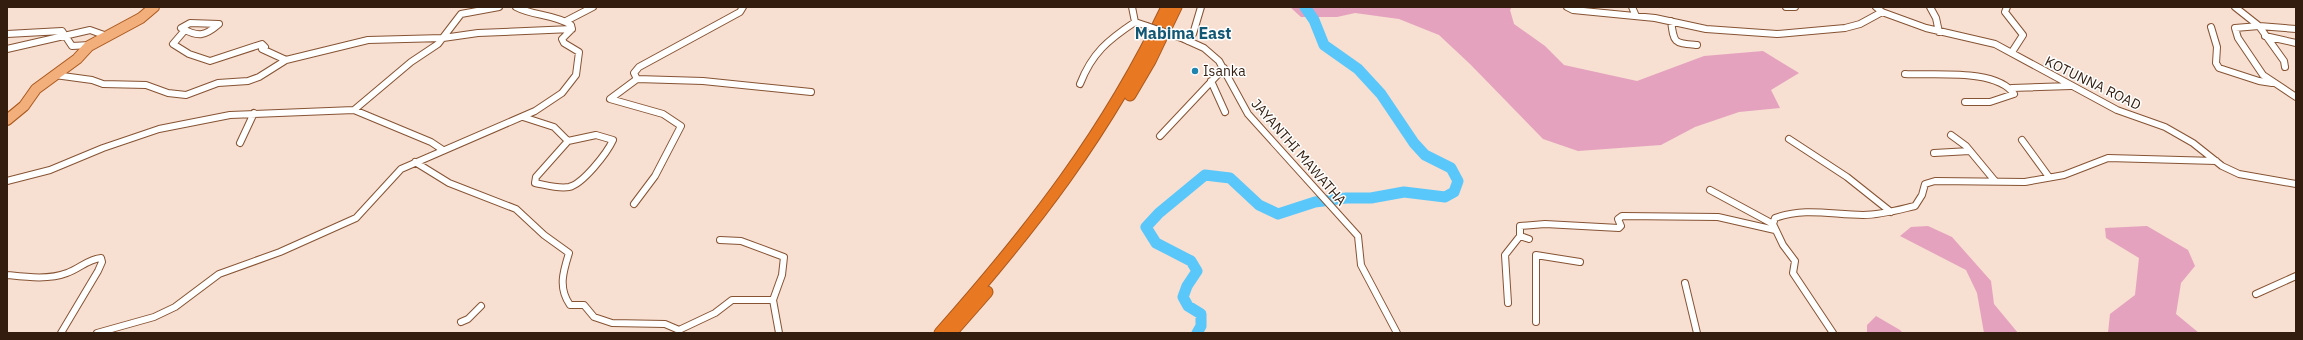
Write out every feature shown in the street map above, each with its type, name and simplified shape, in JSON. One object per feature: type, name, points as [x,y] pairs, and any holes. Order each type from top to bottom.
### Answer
[{"type":"highway","points":[[940,333],[1020,241],[1103,132],[1142,60],[1167,7]]},
{"type":"highway","points":[[951,333],[1027,244],[1061,199],[1150,61],[1176,7]]},
{"type":"main road","points":[[7,120],[24,106],[30,95],[77,59],[90,45],[141,18],[154,7]]},
{"type":"street","points":[[354,110],[443,38],[461,14],[499,7]]},
{"type":"street","points":[[516,7],[566,21],[572,29]]},
{"type":"street","points":[[566,21],[593,7]]},
{"type":"street","points":[[637,79],[634,73],[639,68],[740,12],[743,7]]},
{"type":"street","points":[[1080,84],[1086,69],[1106,41],[1135,22],[1132,7]]},
{"type":"street","points":[[1186,40],[1193,34],[1201,7]]},
{"type":"street","points":[[1567,7],[1574,10],[1671,21],[1706,29],[1777,34],[1845,28],[1860,24],[1882,12]]},
{"type":"street","points":[[1632,7],[1636,16]]},
{"type":"street","points":[[1786,7],[1795,7]]},
{"type":"street","name":"KOTUNNA ROAD","points":[[1876,7],[1882,12],[1939,32],[1995,44],[2012,52],[2030,64],[2071,86],[2134,118],[2165,127],[2193,143],[2216,161],[2239,174],[2296,184]]},
{"type":"street","points":[[1930,7],[1936,18],[1939,32]]},
{"type":"street","points":[[2007,7],[2005,12],[2024,35],[2022,41],[2012,52]]},
{"type":"street","points":[[2235,7],[2258,26],[2284,61],[2285,67]]},
{"type":"street","points":[[1671,21],[1673,39],[1677,43],[1697,45]]},
{"type":"street","name":"JAYANTHI MAWATHA","points":[[1135,22],[1204,48],[1219,61],[1224,68],[1229,82],[1248,114],[1324,196],[1358,236],[1362,265],[1372,287],[1394,324],[1397,333]]},
{"type":"street","points":[[190,23],[219,24],[199,36],[194,36],[185,30],[181,28],[190,23]]},
{"type":"street","points":[[2296,29],[2258,26],[2234,30],[2253,62],[2274,83],[2296,97]]},
{"type":"street","points":[[2211,27],[2217,47],[2216,63],[2219,68],[2259,81],[2274,83]]},
{"type":"street","points":[[55,75],[92,80],[103,84],[146,85],[168,94],[186,95],[218,83],[248,81],[259,77],[286,60],[368,40],[443,38],[478,33],[572,29]]},
{"type":"street","points":[[97,333],[154,317],[175,307],[219,274],[280,252],[356,218],[402,169],[415,162],[523,117],[562,93],[576,75],[579,52],[564,43],[562,39],[572,29]]},
{"type":"street","points":[[7,49],[90,30],[107,36]]},
{"type":"street","points":[[185,30],[173,44],[189,54],[210,61],[262,44],[265,47],[262,49],[286,60]]},
{"type":"street","points":[[7,34],[56,31],[65,33],[72,46],[85,44],[90,45]]},
{"type":"street","points":[[2265,36],[2296,43]]},
{"type":"street","points":[[1160,136],[1224,68]]},
{"type":"street","points":[[1905,74],[1965,76],[1993,80],[2007,84],[2012,88],[2014,94],[1999,102],[1980,104],[1965,102]]},
{"type":"street","points":[[634,204],[655,176],[681,126],[663,114],[610,99],[637,79],[676,78],[730,82],[811,92]]},
{"type":"street","points":[[1211,81],[1225,112]]},
{"type":"street","points":[[2012,88],[2071,86]]},
{"type":"street","points":[[7,181],[50,170],[103,148],[159,129],[230,115],[254,113],[354,110],[431,142],[443,150]]},
{"type":"street","points":[[240,144],[254,113]]},
{"type":"street","points":[[523,117],[554,127],[568,141]]},
{"type":"street","points":[[596,135],[612,139],[613,142],[575,185],[568,187],[535,183],[536,177],[568,141],[596,135]]},
{"type":"street","points":[[1951,135],[1960,140],[1995,181]]},
{"type":"street","points":[[1789,139],[1847,177],[1891,212]]},
{"type":"street","points":[[2022,140],[2049,177]]},
{"type":"street","points":[[1934,153],[1970,151]]},
{"type":"street","points":[[1774,227],[1775,218],[1787,212],[1827,211],[1862,215],[1891,212],[1915,206],[1922,195],[1925,184],[1935,181],[2025,182],[2064,174],[2108,158],[2216,161]]},
{"type":"street","points":[[415,162],[455,185],[516,209],[544,235],[569,253],[560,282],[564,299],[570,305],[584,305],[594,317],[612,323],[665,324],[679,330],[715,313],[732,300],[773,300]]},
{"type":"street","points":[[1710,190],[1774,227],[1795,261],[1793,273],[1833,333]]},
{"type":"street","points":[[1508,303],[1505,256],[1520,236],[1520,226],[1528,224],[1619,228],[1621,226],[1618,219],[1622,216],[1718,218],[1774,227]]},
{"type":"street","points":[[1520,236],[1529,239]]},
{"type":"street","points":[[720,240],[742,241],[784,257],[782,275],[773,300],[779,333]]},
{"type":"street","points":[[1536,322],[1536,255],[1580,262]]},
{"type":"street","points":[[7,275],[54,276],[67,273],[96,258],[101,258],[102,262],[98,271],[61,333]]},
{"type":"street","points":[[2256,294],[2296,276]]},
{"type":"street","points":[[1685,283],[1697,333]]},
{"type":"street","points":[[460,322],[468,319],[481,306]]},
{"type":"shaded area","points":[[1290,7],[1512,7],[1510,10],[1514,24],[1545,46],[1564,65],[1637,81],[1704,56],[1763,51],[1799,73],[1771,90],[1780,108],[1739,112],[1695,127],[1661,145],[1578,151],[1543,139],[1470,64],[1439,35],[1399,19],[1355,13],[1337,17],[1301,17]]},
{"type":"shaded area","points":[[1928,226],[1952,237],[1991,281],[1994,304],[2018,333],[1984,333],[1977,293],[1966,270],[1900,236],[1911,227]]},
{"type":"shaded area","points":[[2147,226],[2188,250],[2195,266],[2181,283],[2176,314],[2199,333],[2108,333],[2110,314],[2135,295],[2139,258],[2106,238],[2105,228]]},
{"type":"shaded area","points":[[1876,316],[1903,333],[1867,333],[1867,325]]},
{"type":"waterway","points":[[1197,333],[1201,326],[1201,314],[1188,306],[1183,297],[1187,286],[1197,271],[1191,261],[1156,243],[1146,227],[1159,213],[1205,175],[1230,178],[1259,205],[1278,214],[1315,202],[1346,198],[1371,198],[1404,192],[1445,197],[1454,192],[1458,181],[1451,168],[1425,155],[1414,143],[1381,94],[1358,69],[1324,45],[1314,20],[1305,7]]},
{"type":"place","name":"Isanka","points":[[1195,71]]},
{"type":"district","name":"Mabima East","points":[[1183,33]]}]
